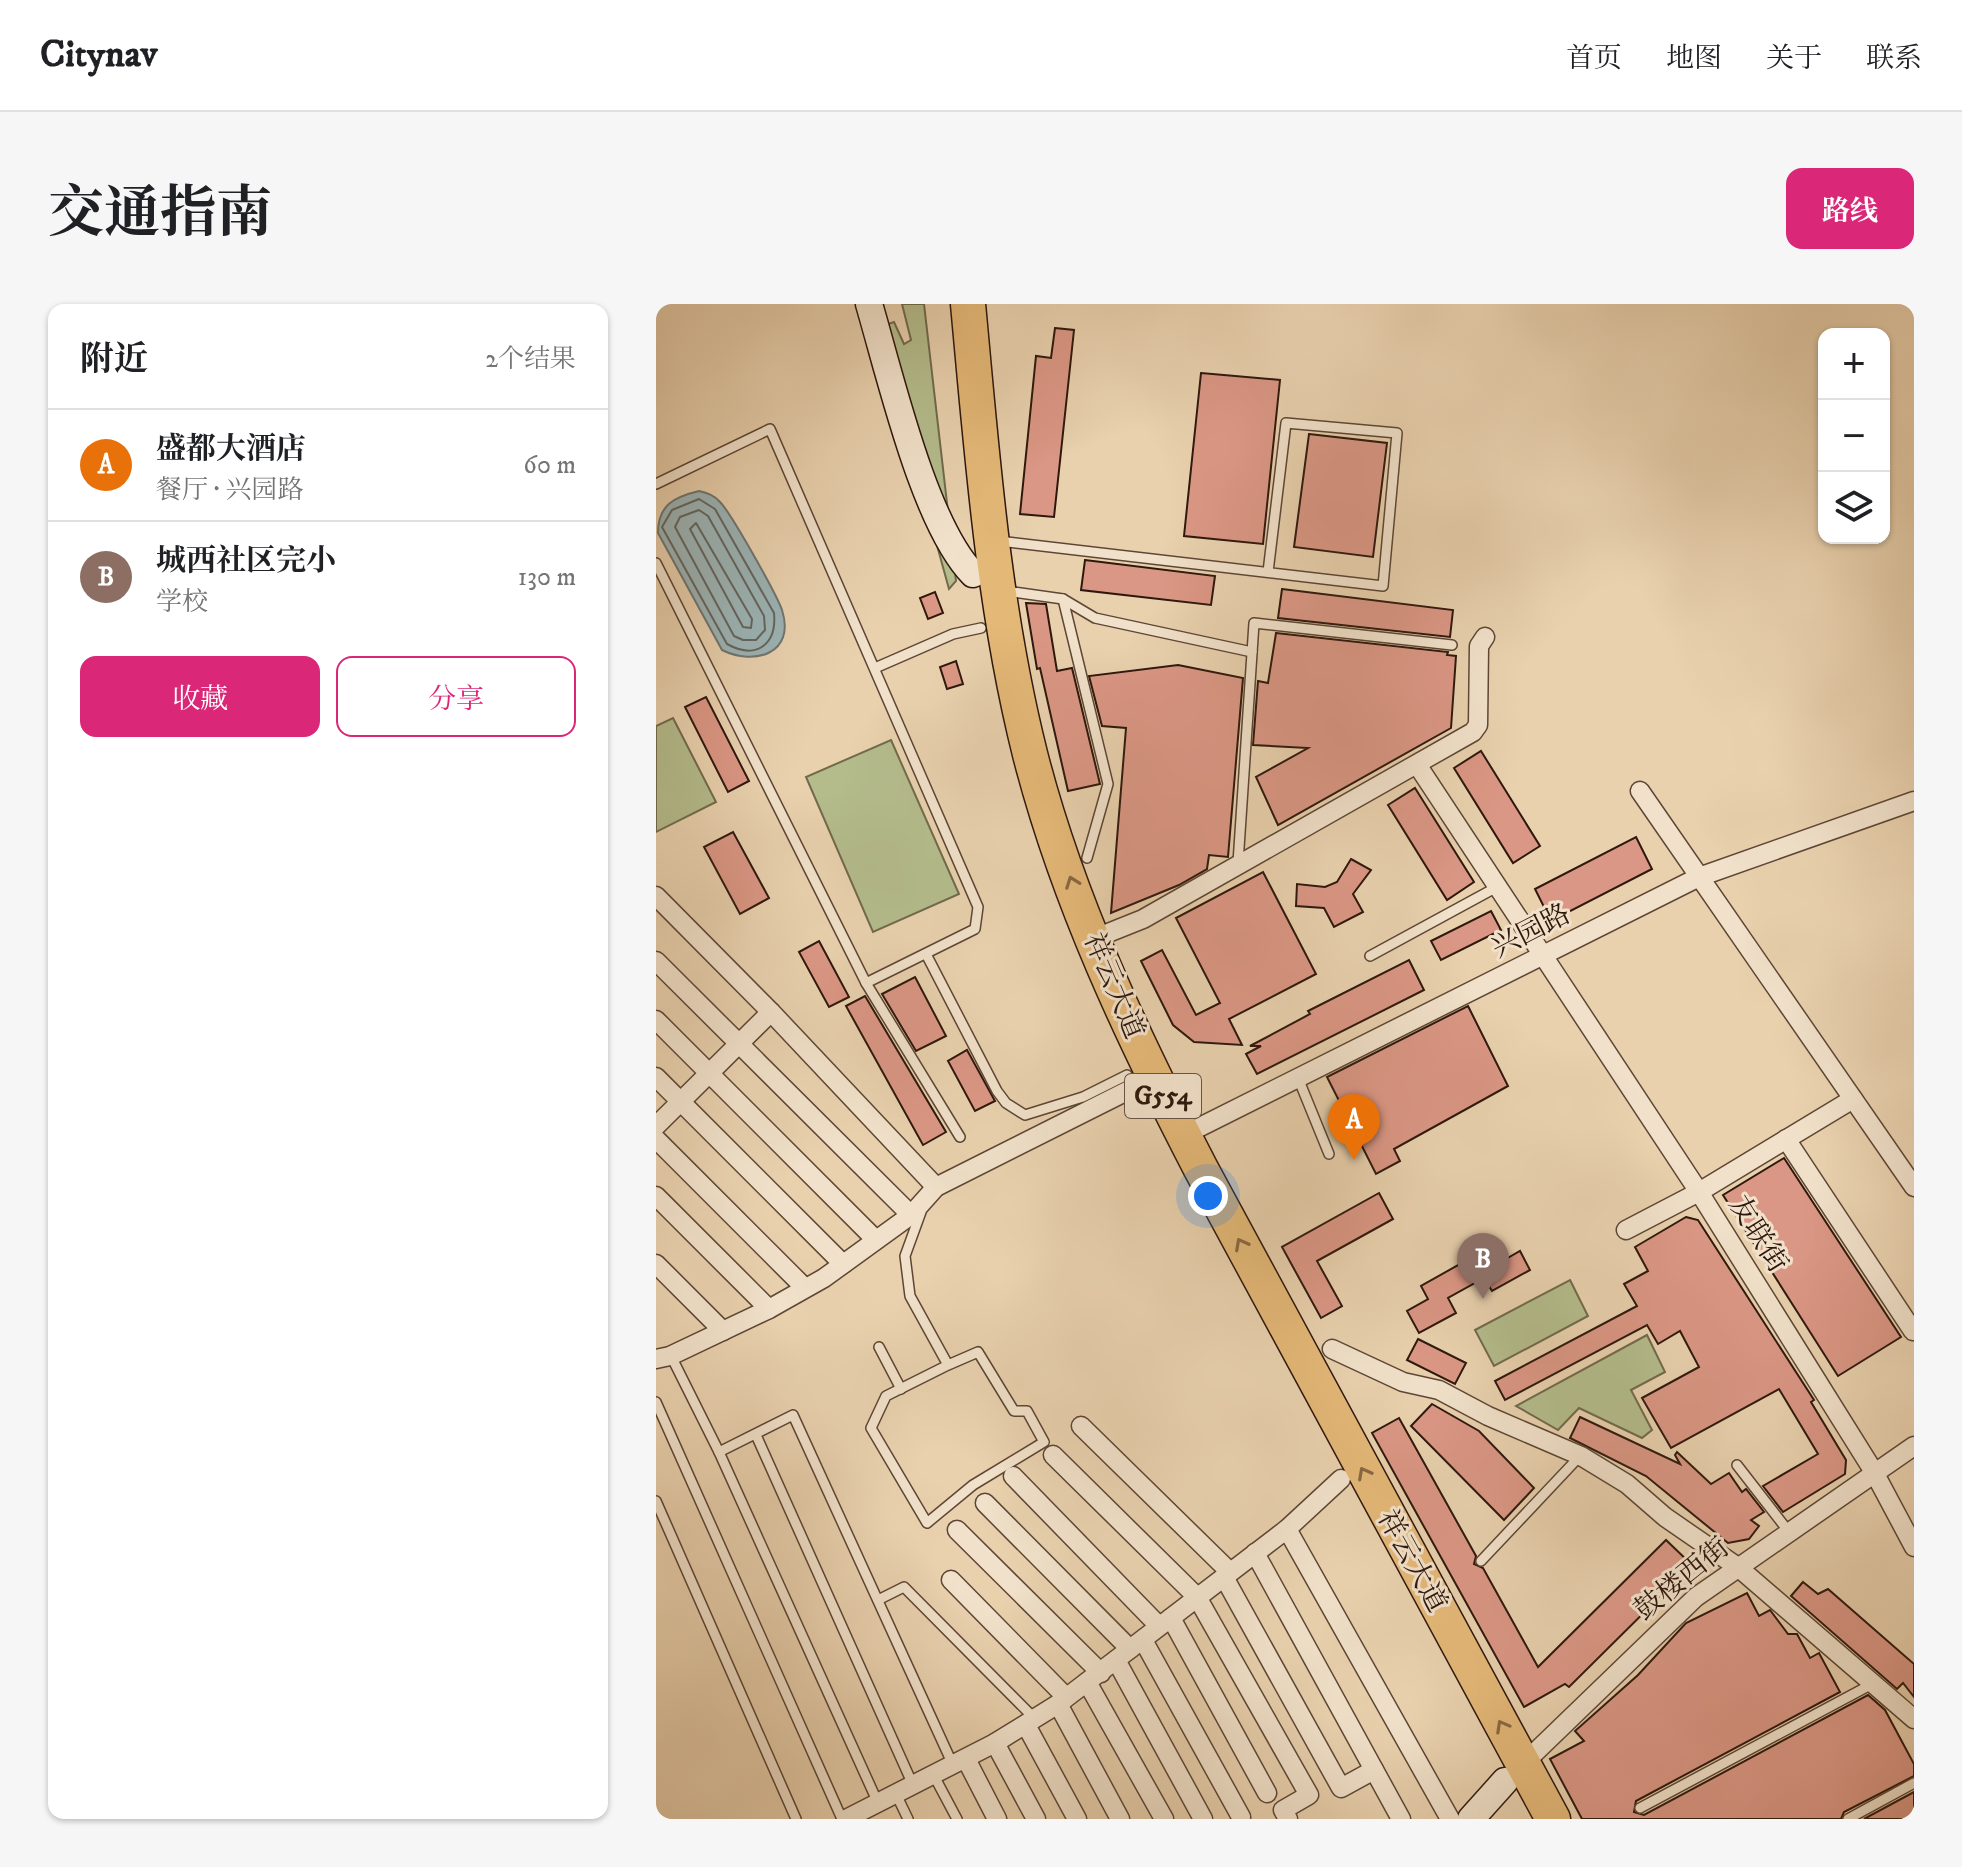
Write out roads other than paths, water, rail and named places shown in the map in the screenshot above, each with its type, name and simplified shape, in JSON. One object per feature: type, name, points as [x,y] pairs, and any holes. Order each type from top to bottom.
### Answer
[{"type":"highway","name":"祥云大道","points":[[944,304],[986,582],[1031,757],[1093,939],[1130,1026],[1184,1135],[1514,1773],[1526,1819]]},
{"type":"highway","name":"祥云大道","points":[[968,304],[992,540],[981,628],[1003,740],[1026,821],[1071,948],[1130,1082],[1341,1479],[1514,1773],[1553,1819]]},
{"type":"street","points":[[869,304],[929,496],[959,559],[986,582]]},
{"type":"street","points":[[1093,939],[1143,919],[1461,741],[1478,725],[1477,664],[1479,646],[1485,637]]},
{"type":"street","name":"友联街","points":[[1418,766],[1699,1192],[1874,1472],[1914,1547]]},
{"type":"street","points":[[1640,791],[1914,1187]]},
{"type":"street","name":"兴园路","points":[[1184,1135],[1699,877],[1914,801]]},
{"type":"street","points":[[656,896],[771,1012],[931,1192]]},
{"type":"street","points":[[656,961],[911,1215]]},
{"type":"street","points":[[656,1126],[771,1012]]},
{"type":"street","points":[[656,1020],[876,1240]]},
{"type":"street","points":[[656,1077],[843,1264]]},
{"type":"street","points":[[656,1339],[663,1357],[769,1309],[843,1264],[911,1215],[931,1192],[1130,1082]]},
{"type":"street","points":[[1626,1230],[1699,1192],[1853,1099]]},
{"type":"street","points":[[656,1139],[805,1288]]},
{"type":"street","points":[[1786,1139],[1913,1331]]},
{"type":"street","points":[[656,1196],[769,1309]]},
{"type":"street","points":[[656,1264],[723,1331]]},
{"type":"street","points":[[1332,1349],[1403,1382],[1439,1390],[1488,1416],[1581,1456],[1627,1484],[1665,1517],[1739,1568],[1914,1719]]},
{"type":"street","points":[[1081,1426],[1227,1574],[1341,1788],[1374,1770]]},
{"type":"street","name":"鼓楼西街","points":[[1514,1773],[1696,1597],[1914,1446]]},
{"type":"street","points":[[1053,1455],[1197,1597],[1309,1795],[1283,1810],[1288,1819]]},
{"type":"street","points":[[1013,1476],[1165,1622],[1267,1793]]},
{"type":"street","points":[[859,1814],[995,1743],[1062,1701],[1287,1529],[1341,1479]]},
{"type":"street","points":[[985,1503],[1130,1649],[1241,1817]]},
{"type":"street","points":[[1287,1529],[1450,1819]]},
{"type":"street","points":[[957,1530],[1094,1677],[1164,1819]]},
{"type":"street","points":[[1255,1553],[1401,1819]]},
{"type":"street","points":[[951,1580],[1062,1701],[1120,1819]]},
{"type":"street","points":[[1130,1649],[1203,1819]]},
{"type":"street","points":[[1031,1722],[1077,1819]]},
{"type":"street","points":[[995,1743],[1036,1819]]},
{"type":"street","points":[[959,1762],[997,1819]]},
{"type":"street","points":[[1471,1819],[1514,1773]]},
{"type":"lane","points":[[992,540],[1383,586],[1397,433],[1286,423],[1268,572]]},
{"type":"lane","points":[[656,484],[770,429],[978,907],[975,929],[866,983]]},
{"type":"lane","points":[[656,563],[866,983],[960,1137]]},
{"type":"lane","points":[[986,582],[1063,599],[1095,618],[1252,652]]},
{"type":"lane","points":[[1063,599],[1108,784],[1087,858]]},
{"type":"lane","points":[[1238,867],[1254,623],[1452,645]]},
{"type":"lane","points":[[875,668],[953,634],[981,628]]},
{"type":"lane","points":[[1370,956],[1497,887]]},
{"type":"lane","points":[[926,954],[997,1091],[1006,1103],[1025,1115],[1130,1082]]},
{"type":"lane","points":[[1298,1078],[1329,1154]]},
{"type":"lane","points":[[931,1192],[905,1256],[910,1296],[948,1365]]},
{"type":"lane","points":[[879,1347],[901,1389]]},
{"type":"lane","points":[[978,1352],[1014,1411],[1027,1411],[1044,1442],[973,1485],[927,1523],[871,1428],[886,1396],[948,1365],[978,1352]]},
{"type":"lane","points":[[663,1357],[719,1452],[859,1814]]},
{"type":"lane","points":[[656,1402],[859,1814]]},
{"type":"lane","points":[[719,1452],[793,1415],[878,1600],[959,1762]]},
{"type":"lane","points":[[756,1435],[913,1785]]},
{"type":"lane","points":[[1481,1561],[1581,1456]]},
{"type":"lane","points":[[1737,1465],[1789,1532]]},
{"type":"lane","points":[[656,1501],[796,1819]]},
{"type":"lane","points":[[878,1600],[904,1587],[1031,1722]]},
{"type":"lane","points":[[1640,1808],[1874,1683]]},
{"type":"lane","points":[[933,1774],[957,1819]]},
{"type":"lane","points":[[1848,1819],[1914,1783]]},
{"type":"lane","points":[[896,1794],[908,1819]]},
{"type":"water","points":[[699,491],[715,498],[726,509],[782,610],[785,625],[783,637],[778,646],[759,656],[734,655],[722,650],[658,533],[664,509],[682,496]]},
{"type":"place","name":"盛都大酒店","points":[[1354,1160]]},
{"type":"place","name":"城西社区完小","points":[[1483,1299]]}]
